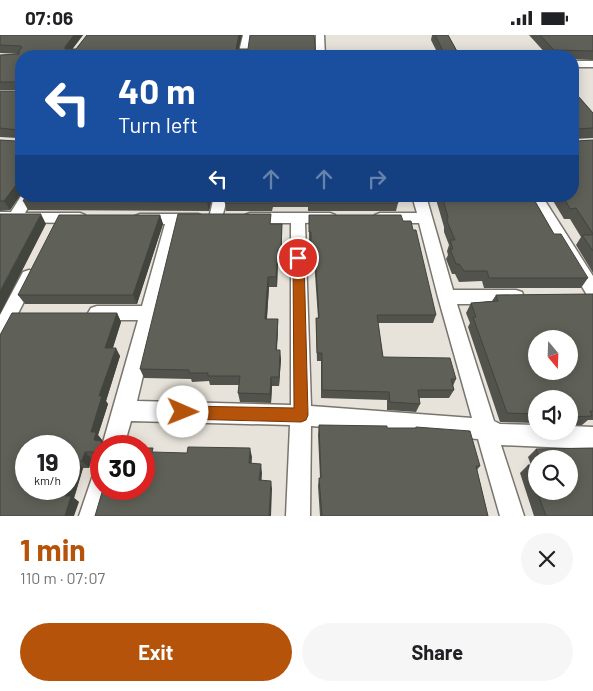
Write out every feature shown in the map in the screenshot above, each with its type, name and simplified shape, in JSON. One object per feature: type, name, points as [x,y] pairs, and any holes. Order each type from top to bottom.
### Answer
[{"type":"street","points":[[244,50],[247,35]]},
{"type":"street","points":[[320,35],[321,50]]},
{"type":"street","points":[[579,64],[593,64]]},
{"type":"street","points":[[7,217],[22,202]]},
{"type":"street","points":[[216,218],[220,202]]},
{"type":"street","points":[[421,202],[446,297],[512,516]]},
{"type":"street","points":[[539,202],[593,289]]},
{"type":"street","points":[[7,217],[96,218]]},
{"type":"street","points":[[50,236],[58,218]]},
{"type":"street","points":[[125,218],[347,218]]},
{"type":"street","points":[[366,218],[425,218]]},
{"type":"street","points":[[116,435],[173,219]]},
{"type":"street","points":[[298,219],[301,415],[298,516]]},
{"type":"street","points":[[0,332],[35,264]]},
{"type":"street","points":[[573,297],[593,296]]},
{"type":"street","points":[[446,297],[534,297]]},
{"type":"street","points":[[10,313],[30,313]]},
{"type":"street","points":[[80,313],[149,313]]},
{"type":"street","points":[[124,411],[301,415],[486,429],[500,434],[593,438]]},
{"type":"street","points":[[91,516],[96,500]]},
{"type":"building","points":[[0,35],[74,35],[65,49],[76,49],[87,35],[239,35],[236,49],[248,49],[250,35],[314,35],[315,50],[19,50],[22,48],[21,46],[0,45]]},
{"type":"building","points":[[435,35],[448,35],[456,50],[442,50]]},
{"type":"building","points":[[540,35],[593,35],[593,51],[554,50]]},
{"type":"building","points":[[15,54],[15,82],[0,82],[0,55]]},
{"type":"building","points":[[0,91],[15,91],[15,130],[0,128]]},
{"type":"building","points":[[579,97],[593,113],[593,128],[579,129]]},
{"type":"building","points":[[0,140],[15,141],[15,186],[4,201],[0,201]]},
{"type":"building","points":[[593,140],[593,234],[576,208],[570,209],[566,202],[579,202],[579,141]]},
{"type":"building","points":[[225,202],[272,202],[272,203]]},
{"type":"building","points":[[398,202],[398,203],[308,203]]},
{"type":"building","points":[[444,202],[535,202],[554,234],[561,234],[588,278],[489,278],[487,271],[464,271],[459,264],[456,264],[450,249],[453,249],[450,240],[455,240],[447,221],[448,217]]},
{"type":"building","points":[[0,214],[41,214],[0,291]]},
{"type":"building","points":[[178,214],[271,214],[270,224],[282,224],[281,250],[278,250],[276,277],[268,277],[265,319],[278,319],[276,350],[280,350],[279,377],[271,377],[270,394],[238,393],[240,376],[208,376],[208,373],[189,373],[189,370],[140,369]]},
{"type":"building","points":[[59,215],[160,215],[133,295],[18,295]]},
{"type":"building","points":[[309,215],[401,215],[403,221],[411,221],[413,230],[416,230],[436,315],[377,315],[383,357],[450,358],[456,379],[451,379],[454,390],[418,390],[420,404],[390,402],[389,392],[322,390],[322,353],[317,353],[316,318],[319,318],[315,251],[314,246],[311,246]]},
{"type":"building","points":[[582,235],[593,235],[593,251]]},
{"type":"building","points":[[593,294],[593,411],[590,411],[592,416],[578,417],[578,390],[528,390],[528,414],[507,413],[473,317],[476,317],[471,303],[498,301],[496,295]]},
{"type":"building","points":[[12,313],[117,313],[105,348],[116,348],[99,396],[102,396],[91,432],[96,432],[95,435],[90,435],[90,452],[85,452],[82,461],[80,461],[80,435],[15,435],[15,500],[70,500],[65,516],[0,516],[0,335]]},
{"type":"building","points":[[319,425],[387,426],[387,428],[416,427],[470,431],[480,466],[476,466],[488,516],[322,516],[319,478],[321,478]]},
{"type":"building","points":[[188,447],[250,448],[249,463],[261,464],[259,480],[271,481],[269,516],[95,516],[100,500],[155,500],[155,452],[187,453]]},
{"type":"building","points":[[593,448],[593,516],[546,516],[540,500],[578,500],[578,450],[536,449]]},
{"type":"route","points":[[183,412],[301,415],[298,258]]}]
